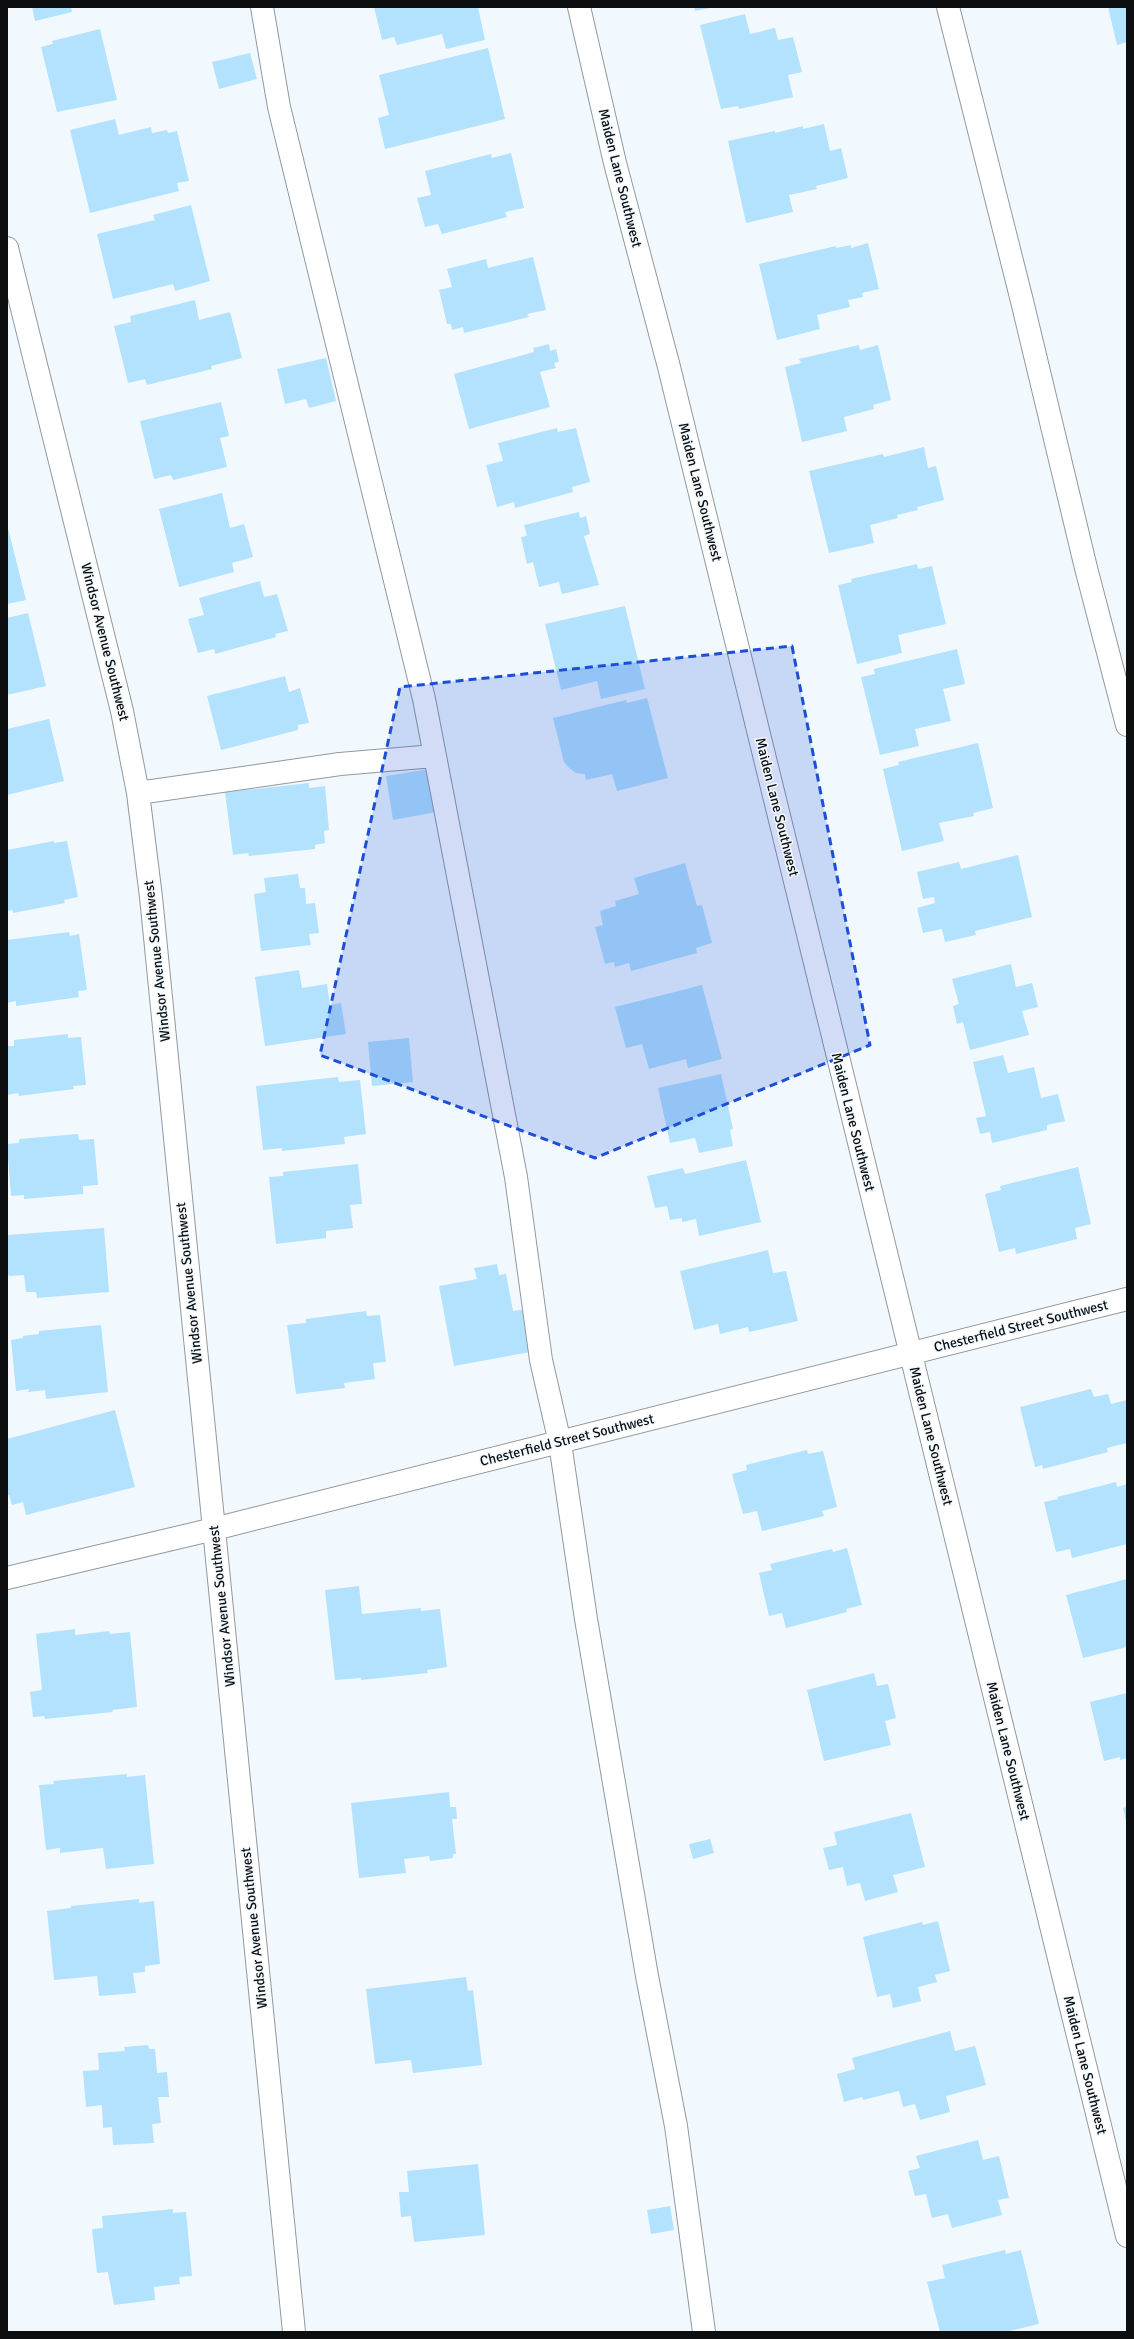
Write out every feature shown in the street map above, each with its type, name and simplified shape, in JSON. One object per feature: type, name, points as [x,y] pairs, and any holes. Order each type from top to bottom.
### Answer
[{"type":"street","points":[[262,7],[279,107],[424,699],[516,1178],[541,1360],[560,1442],[586,1619],[646,1976],[676,2126],[704,2332]]},
{"type":"street","name":"Maiden Lane Southwest","points":[[579,7],[615,163],[677,398],[1127,2236]]},
{"type":"street","points":[[948,7],[1022,300],[1086,568],[1127,725]]},
{"type":"street","name":"Windsor Avenue Southwest","points":[[7,248],[122,711],[138,793],[151,897],[294,2332]]},
{"type":"street","points":[[138,793],[340,764],[434,756]]},
{"type":"street","name":"Chesterfield Street Southwest","points":[[7,1578],[214,1529],[323,1500],[560,1442],[1127,1299]]},
{"type":"highlighted area","points":[[792,646],[870,1045],[595,1158],[320,1055],[400,687]]},
{"type":"building","points":[[32,7],[71,7],[72,12],[35,21]]},
{"type":"building","points":[[374,7],[478,7],[485,40],[446,49],[442,34],[397,45],[394,37],[382,40]]},
{"type":"building","points":[[694,7],[710,7],[710,8],[695,11]]},
{"type":"building","points":[[1108,7],[1127,7],[1127,42],[1117,45]]},
{"type":"building","points":[[745,14],[750,34],[775,28],[778,40],[793,37],[802,72],[788,75],[793,97],[739,109],[738,106],[721,109],[700,25]]},
{"type":"building","points":[[100,29],[117,100],[57,112],[41,47],[53,44],[52,41]]},
{"type":"building","points":[[488,48],[505,119],[385,149],[378,118],[389,115],[379,75]]},
{"type":"building","points":[[250,53],[257,79],[219,89],[212,62]]},
{"type":"building","points":[[115,119],[119,135],[151,127],[152,133],[167,130],[168,133],[177,131],[189,181],[177,183],[179,191],[90,213],[70,130]]},
{"type":"building","points":[[824,124],[830,151],[841,148],[848,178],[816,186],[817,189],[789,195],[793,212],[746,223],[728,141],[775,131],[775,133],[803,126],[803,129]]},
{"type":"building","points":[[511,153],[524,208],[505,212],[507,217],[442,234],[438,224],[425,227],[417,198],[431,195],[425,171],[491,154],[492,158]]},
{"type":"building","points":[[191,205],[210,281],[175,291],[173,284],[113,299],[97,234],[155,220],[153,215]]},
{"type":"building","points":[[868,243],[879,289],[862,293],[863,297],[848,300],[850,307],[817,315],[820,329],[777,340],[759,264],[836,246],[836,248],[851,245],[851,248]]},
{"type":"building","points":[[533,257],[546,310],[527,314],[529,317],[464,333],[463,327],[452,330],[451,324],[447,324],[439,290],[452,287],[447,269],[486,259],[488,268]]},
{"type":"building","points":[[195,300],[199,320],[230,312],[242,358],[211,366],[212,369],[147,385],[145,379],[128,383],[114,326],[131,322],[130,316]]},
{"type":"building","points":[[549,344],[550,351],[556,349],[559,362],[554,363],[556,368],[540,372],[550,407],[469,429],[454,374],[534,352],[533,348]]},
{"type":"building","points":[[859,345],[860,350],[878,345],[891,400],[873,405],[874,409],[844,417],[847,431],[802,442],[785,367],[801,363],[799,359]]},
{"type":"building","points":[[326,358],[336,401],[309,408],[306,399],[285,404],[277,369]]},
{"type":"building","points":[[221,402],[229,436],[220,438],[227,467],[173,480],[171,475],[154,479],[140,421]]},
{"type":"building","points":[[557,428],[558,432],[576,428],[590,482],[572,487],[573,492],[515,508],[514,502],[497,507],[486,465],[503,461],[498,443]]},
{"type":"building","points":[[924,447],[928,468],[936,466],[944,500],[917,507],[918,510],[897,515],[898,518],[870,525],[874,543],[829,553],[809,471],[883,454],[884,457]]},
{"type":"building","points":[[222,493],[230,528],[244,524],[253,557],[232,563],[234,572],[179,587],[159,509]]},
{"type":"building","points":[[579,512],[580,518],[586,516],[590,534],[584,536],[599,585],[562,594],[559,582],[539,587],[533,562],[527,564],[521,537],[527,536],[524,525]]},
{"type":"building","points":[[7,524],[26,600],[7,604]]},
{"type":"building","points":[[917,564],[918,569],[932,566],[946,624],[898,635],[902,653],[857,664],[838,585],[852,582],[851,579]]},
{"type":"building","points":[[260,581],[264,597],[277,594],[288,631],[275,634],[276,637],[215,654],[214,649],[198,653],[188,619],[204,615],[199,598]]},
{"type":"building","points":[[625,606],[645,689],[601,699],[597,681],[561,690],[545,624]]},
{"type":"building","points":[[28,613],[46,686],[7,695],[7,618]]},
{"type":"building","points":[[957,649],[965,684],[943,689],[951,721],[915,729],[919,746],[880,755],[861,677],[875,674],[874,669]]},
{"type":"building","points":[[285,676],[289,692],[300,688],[309,723],[298,725],[298,730],[221,750],[207,696]]},
{"type":"building","points":[[647,698],[668,778],[617,791],[612,774],[586,780],[585,774],[576,773],[568,767],[564,762],[553,718],[626,700],[627,703]]},
{"type":"building","points":[[49,719],[64,781],[7,795],[7,729]]},
{"type":"building","points":[[978,743],[993,808],[973,813],[974,816],[939,823],[944,841],[902,851],[883,769],[899,765],[898,762]]},
{"type":"building","points":[[429,769],[436,812],[393,820],[386,776]]},
{"type":"building","points":[[309,783],[309,788],[325,786],[329,830],[324,831],[325,843],[315,845],[315,849],[249,856],[248,853],[233,855],[225,792]]},
{"type":"building","points":[[54,841],[54,843],[67,841],[78,897],[64,900],[65,903],[13,913],[13,910],[7,911],[7,850]]},
{"type":"building","points":[[1018,855],[1032,917],[975,931],[976,935],[945,942],[942,929],[923,933],[917,908],[935,903],[934,897],[923,899],[917,872],[959,862],[961,869]]},
{"type":"building","points":[[685,863],[697,906],[702,905],[712,943],[696,948],[697,953],[631,971],[629,963],[615,967],[614,962],[605,964],[595,927],[603,925],[600,911],[616,906],[615,901],[639,894],[634,878]]},
{"type":"building","points":[[298,874],[300,888],[305,888],[306,904],[315,903],[319,933],[309,934],[311,945],[261,951],[254,894],[266,892],[264,878]]},
{"type":"building","points":[[69,932],[70,936],[79,934],[87,990],[78,991],[79,997],[16,1006],[16,1001],[7,1003],[7,940]]},
{"type":"building","points":[[1011,964],[1016,987],[1032,983],[1038,1007],[1022,1011],[1029,1035],[970,1050],[963,1022],[957,1024],[953,1006],[959,1004],[952,979]]},
{"type":"building","points":[[299,970],[302,988],[327,984],[330,1005],[341,1003],[346,1034],[265,1046],[255,977]]},
{"type":"building","points":[[702,985],[722,1059],[688,1068],[686,1059],[649,1069],[642,1044],[626,1048],[615,1007]]},
{"type":"building","points":[[68,1034],[68,1038],[81,1037],[86,1085],[73,1086],[74,1089],[19,1096],[18,1093],[7,1095],[7,1046],[14,1046],[14,1040]]},
{"type":"building","points":[[409,1038],[413,1082],[372,1086],[368,1042]]},
{"type":"building","points":[[1003,1055],[1008,1073],[1034,1067],[1041,1098],[1058,1094],[1065,1121],[1047,1125],[1047,1130],[992,1143],[990,1132],[980,1134],[976,1118],[986,1116],[973,1062]]},
{"type":"building","points":[[721,1074],[733,1129],[730,1130],[733,1146],[699,1153],[695,1138],[670,1143],[658,1088]]},
{"type":"building","points":[[338,1077],[339,1082],[360,1080],[366,1134],[344,1137],[345,1144],[282,1151],[282,1148],[263,1150],[256,1086]]},
{"type":"building","points":[[78,1134],[79,1140],[94,1139],[98,1185],[83,1186],[83,1194],[24,1199],[24,1195],[11,1196],[7,1144],[19,1143],[19,1139]]},
{"type":"building","points":[[746,1160],[761,1222],[699,1236],[696,1219],[682,1222],[682,1218],[670,1220],[667,1206],[655,1208],[647,1176],[683,1168],[685,1174]]},
{"type":"building","points":[[358,1164],[362,1204],[350,1205],[353,1228],[326,1231],[326,1238],[276,1244],[269,1177],[283,1176],[283,1172]]},
{"type":"building","points":[[1078,1167],[1091,1224],[1075,1228],[1077,1239],[1016,1254],[1015,1248],[999,1252],[985,1194],[1001,1190],[1000,1186]]},
{"type":"building","points":[[104,1228],[109,1292],[37,1298],[36,1292],[26,1292],[24,1275],[9,1276],[7,1272],[7,1235]]},
{"type":"building","points":[[768,1250],[773,1273],[786,1271],[798,1321],[749,1332],[748,1327],[720,1334],[718,1324],[694,1330],[680,1271]]},
{"type":"building","points":[[497,1264],[499,1275],[506,1274],[513,1311],[528,1309],[536,1351],[454,1366],[439,1286],[477,1279],[474,1268]]},
{"type":"building","points":[[366,1311],[367,1316],[380,1315],[386,1362],[373,1363],[375,1379],[344,1383],[345,1388],[296,1394],[287,1325],[306,1323],[306,1319]]},
{"type":"building","points":[[101,1325],[108,1392],[46,1399],[45,1390],[28,1392],[29,1389],[16,1391],[11,1340],[23,1338],[23,1336],[39,1334],[39,1331]]},
{"type":"building","points":[[1091,1389],[1094,1397],[1108,1394],[1111,1404],[1127,1400],[1127,1443],[1107,1448],[1108,1452],[1043,1469],[1042,1465],[1035,1467],[1020,1407]]},
{"type":"building","points":[[115,1410],[135,1487],[26,1515],[23,1502],[12,1505],[9,1495],[7,1496],[7,1439]]},
{"type":"building","points":[[807,1450],[808,1454],[823,1451],[837,1507],[822,1511],[824,1516],[762,1531],[757,1511],[743,1514],[732,1474],[747,1470],[746,1465]]},
{"type":"building","points":[[1116,1482],[1117,1487],[1127,1484],[1127,1544],[1072,1558],[1070,1549],[1056,1552],[1044,1502],[1058,1499],[1057,1497]]},
{"type":"building","points":[[847,1548],[862,1605],[846,1609],[847,1612],[786,1628],[782,1613],[769,1616],[759,1573],[772,1570],[770,1564],[832,1549],[833,1552]]},
{"type":"building","points":[[1127,1579],[1127,1647],[1083,1658],[1066,1595]]},
{"type":"building","points":[[359,1586],[362,1614],[421,1608],[421,1611],[440,1609],[447,1667],[427,1670],[428,1673],[361,1680],[361,1678],[335,1680],[325,1590]]},
{"type":"building","points":[[75,1629],[75,1635],[109,1631],[110,1634],[130,1632],[137,1707],[112,1710],[113,1712],[45,1719],[44,1716],[33,1717],[30,1692],[42,1690],[36,1634]]},
{"type":"building","points":[[874,1673],[877,1686],[888,1684],[896,1718],[885,1721],[891,1745],[824,1761],[807,1690]]},
{"type":"building","points":[[1127,1693],[1127,1758],[1120,1760],[1120,1757],[1104,1761],[1090,1702]]},
{"type":"building","points":[[127,1774],[127,1777],[145,1775],[154,1864],[106,1869],[103,1848],[60,1853],[60,1848],[46,1850],[39,1785],[54,1784],[53,1781]]},
{"type":"building","points":[[449,1792],[450,1807],[456,1807],[457,1819],[452,1819],[456,1854],[453,1854],[453,1858],[430,1861],[429,1856],[404,1859],[406,1873],[359,1878],[351,1803]]},
{"type":"building","points":[[1127,1807],[1127,1821],[1126,1821],[1123,1808]]},
{"type":"building","points":[[911,1813],[925,1867],[893,1875],[898,1892],[865,1901],[860,1883],[847,1886],[843,1867],[829,1870],[823,1848],[837,1845],[834,1832]]},
{"type":"building","points":[[710,1839],[714,1853],[693,1859],[689,1844]]},
{"type":"building","points":[[139,1899],[139,1903],[154,1901],[160,1964],[145,1966],[145,1972],[133,1973],[136,1993],[99,1996],[97,1976],[54,1980],[47,1911],[71,1908],[71,1906]]},
{"type":"building","points":[[938,1921],[950,1971],[935,1975],[937,1982],[918,1987],[921,2001],[893,2008],[890,1994],[877,1997],[863,1937],[922,1922],[923,1925]]},
{"type":"building","points":[[466,1977],[468,1991],[473,1990],[482,2065],[413,2073],[411,2060],[375,2064],[366,1989]]},
{"type":"building","points":[[950,2031],[955,2051],[975,2046],[986,2085],[946,2096],[950,2112],[920,2120],[915,2104],[903,2107],[899,2091],[863,2100],[862,2097],[844,2102],[837,2074],[855,2069],[852,2058]]},
{"type":"building","points":[[148,2045],[149,2049],[155,2049],[157,2073],[167,2072],[169,2097],[158,2097],[161,2123],[152,2124],[154,2143],[113,2145],[112,2127],[103,2128],[102,2105],[86,2107],[83,2071],[99,2070],[98,2053],[125,2051],[124,2047]]},
{"type":"building","points":[[978,2140],[983,2160],[999,2156],[1009,2198],[998,2200],[1002,2215],[952,2228],[948,2214],[932,2218],[926,2194],[915,2196],[908,2171],[920,2168],[916,2156]]},
{"type":"building","points":[[478,2164],[485,2235],[414,2242],[411,2216],[401,2217],[399,2192],[409,2192],[407,2171]]},
{"type":"building","points":[[670,2206],[674,2230],[651,2234],[647,2210]]},
{"type":"building","points":[[173,2209],[173,2213],[186,2212],[192,2276],[179,2277],[180,2284],[154,2287],[155,2300],[114,2305],[108,2272],[97,2273],[92,2229],[103,2228],[102,2216]]},
{"type":"building","points":[[1005,2250],[1006,2254],[1021,2250],[1039,2324],[1005,2332],[940,2332],[927,2282],[945,2278],[942,2265]]}]
